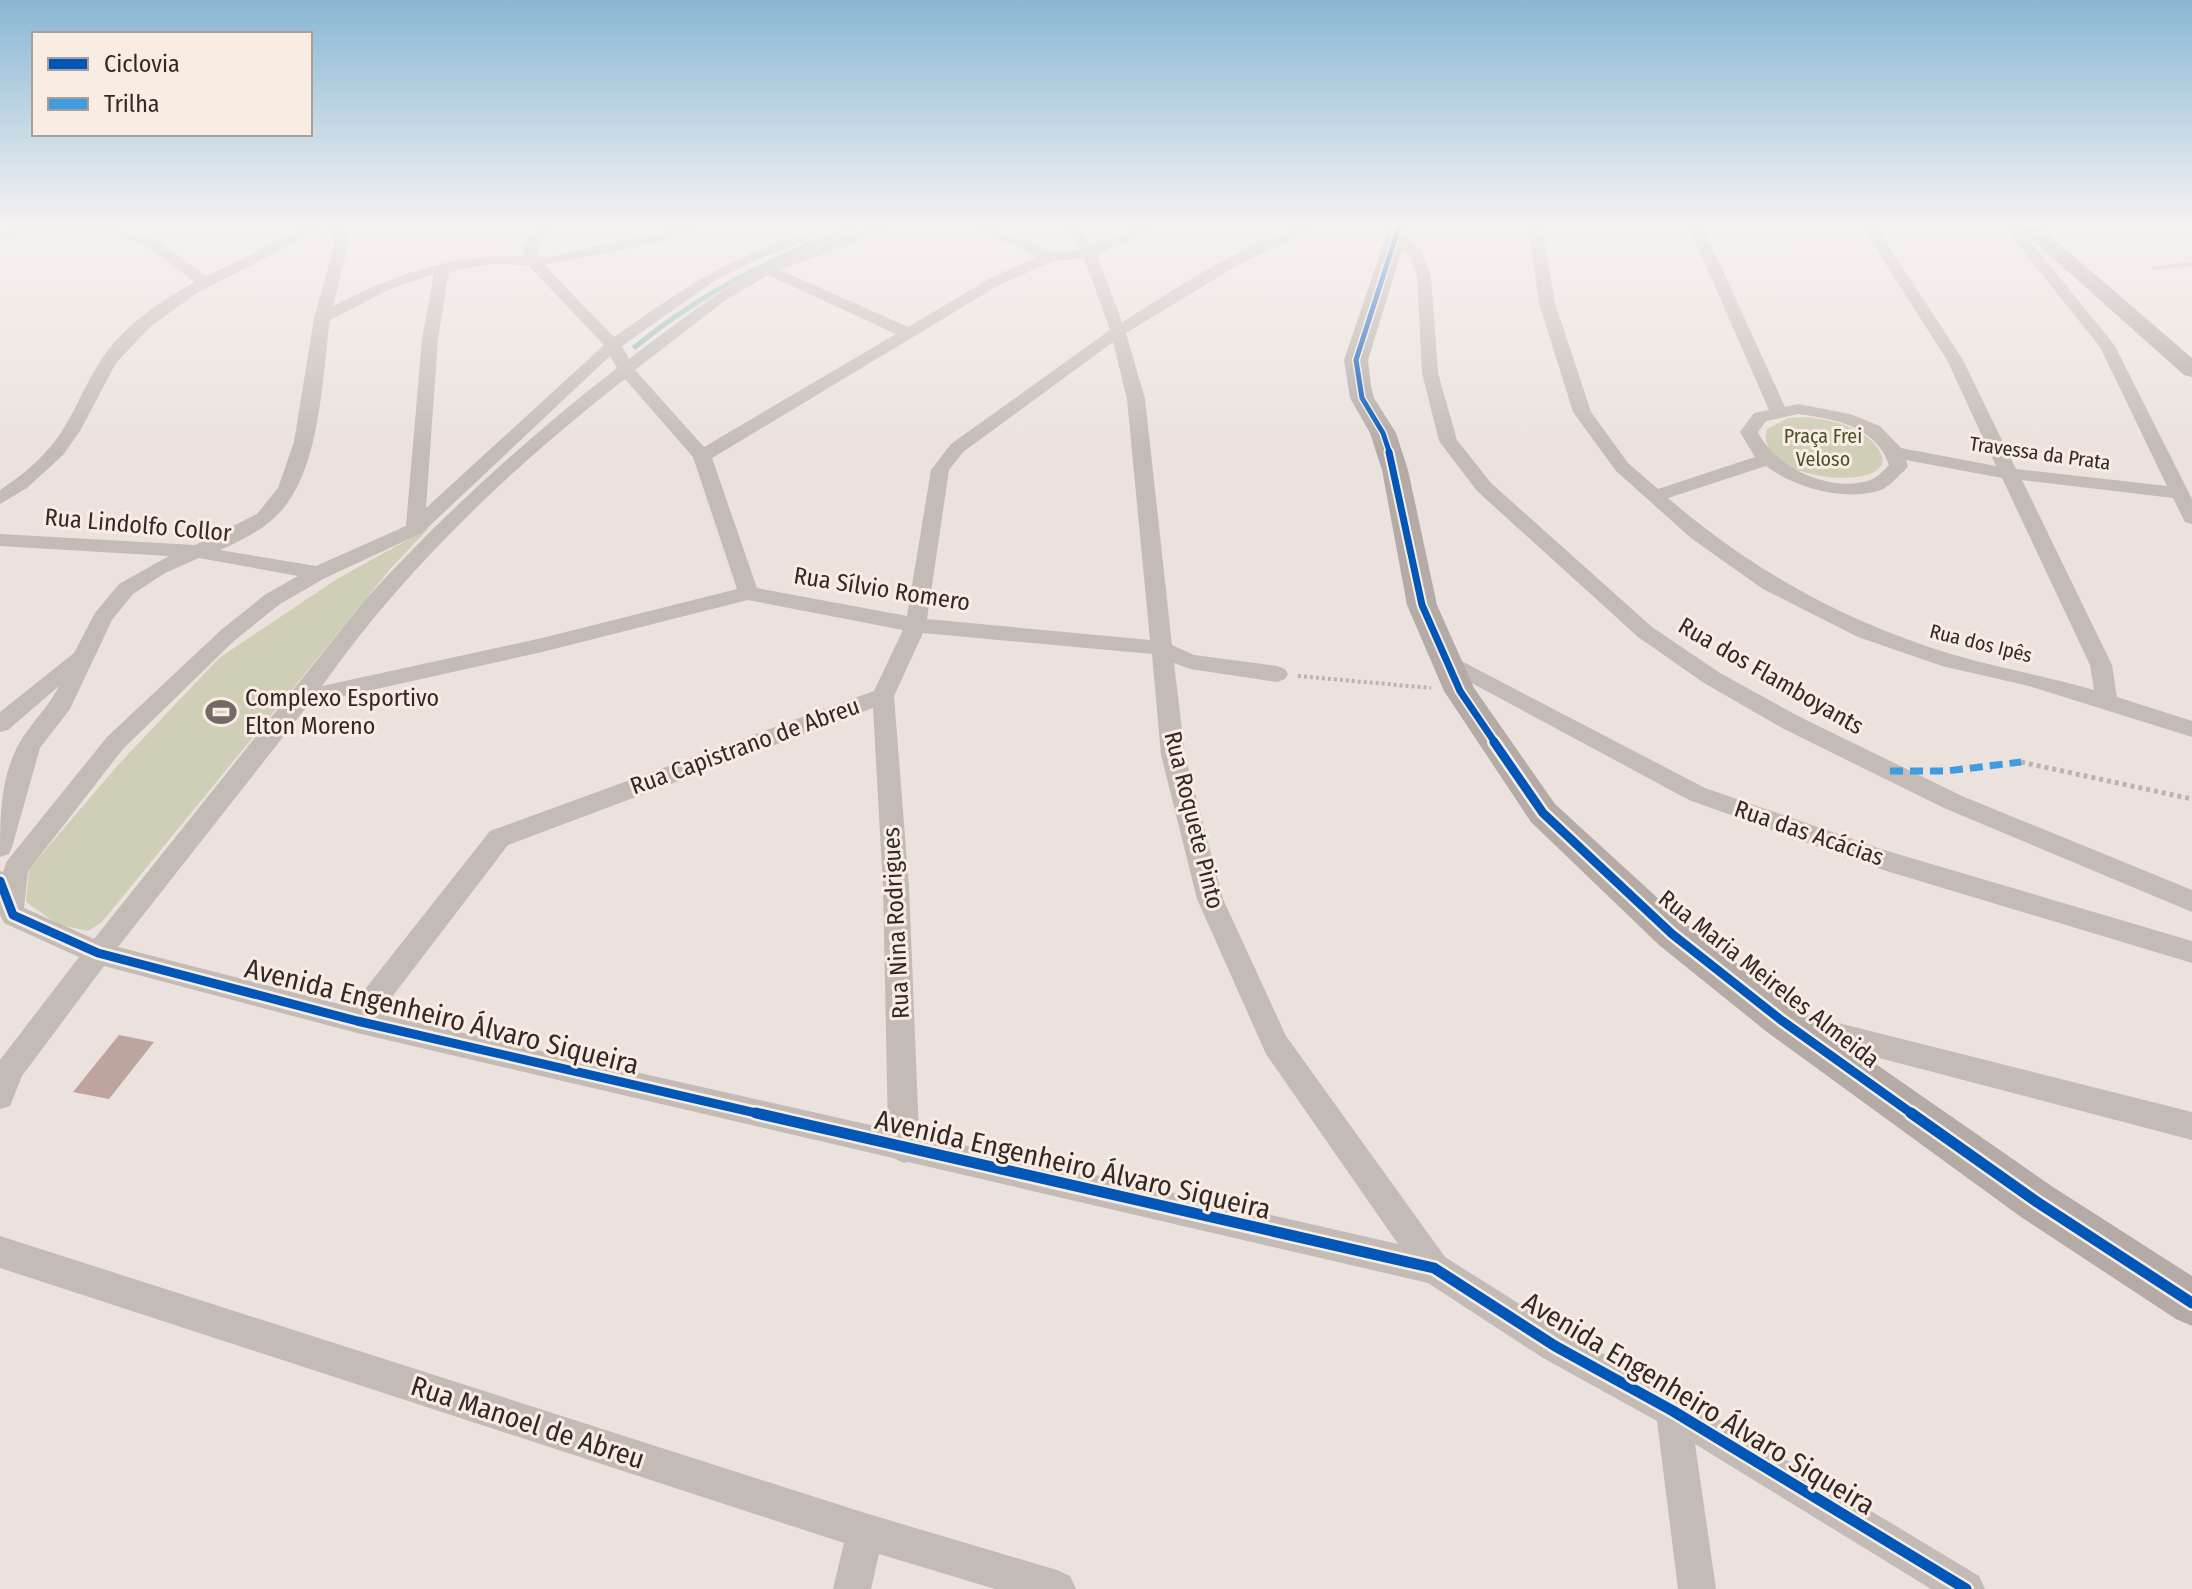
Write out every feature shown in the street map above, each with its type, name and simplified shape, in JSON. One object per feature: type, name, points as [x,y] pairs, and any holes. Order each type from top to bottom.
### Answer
[{"type":"street","points":[[0,498],[37,472],[55,453],[71,431],[99,375],[125,342],[174,301]]},
{"type":"street","points":[[0,847],[27,749],[62,704],[95,629],[119,595],[138,579],[193,551],[230,537],[261,519],[275,506],[290,482],[302,445],[326,301]]},
{"type":"street","points":[[322,318],[356,301]]},
{"type":"street","points":[[415,529],[430,339],[436,301]]},
{"type":"street","points":[[571,301],[613,345],[626,370],[702,456],[748,593]]},
{"type":"street","points":[[13,915],[16,868],[115,743],[228,635],[273,599],[318,573],[415,529],[613,345],[678,301]]},
{"type":"street","points":[[0,1096],[10,1069],[98,953],[402,568],[596,390],[716,301]]},
{"type":"street","points":[[837,301],[908,333]]},
{"type":"street","points":[[702,456],[962,301]]},
{"type":"street","name":"Rua Roquete Pinto","points":[[1107,301],[1118,331],[1143,436],[1173,755],[1210,899],[1276,1045],[1434,1268]]},
{"type":"street","name":"Rua Capistrano de Abreu","points":[[357,1021],[499,838],[883,696],[916,625],[940,470],[944,463],[975,432],[1118,331],[1168,301]]},
{"type":"street","name":"Rua Maria Meireles Almeida","points":[[1374,301],[1356,360],[1357,371],[1362,398],[1383,433],[1395,470],[1422,605],[1454,676],[1543,813],[1672,934],[1781,1020],[2037,1202],[2192,1303]]},
{"type":"street","name":"Rua dos Flamboyants","points":[[1426,301],[1430,373],[1448,441],[1484,487],[1645,632],[1712,678],[1820,737],[1953,802],[2192,901]]},
{"type":"street","name":"Rua dos Ipês","points":[[1547,301],[1582,412],[1622,467],[1698,534],[1770,584],[1865,632],[1950,661],[2031,679],[2107,702]]},
{"type":"street","points":[[1729,301],[1778,410]]},
{"type":"street","points":[[1917,301],[1955,360],[2101,665],[2107,702],[2192,729]]},
{"type":"street","points":[[2071,301],[2107,346],[2192,518]]},
{"type":"street","points":[[2113,301],[2192,370]]},
{"type":"street","points":[[1778,410],[1821,411],[1846,418],[1877,433],[1896,453],[1899,466],[1893,477],[1878,485],[1857,488],[1807,481],[1765,460],[1753,447],[1748,435],[1751,424],[1762,415],[1778,410]]},
{"type":"street","name":"Travessa da Prata","points":[[1896,453],[2007,473],[2179,493]]},
{"type":"street","points":[[1653,497],[1765,460]]},
{"type":"street","name":"Rua Lindolfo Collor","points":[[0,540],[193,551],[318,573]]},
{"type":"street","name":"Rua Sílvio Romero","points":[[302,698],[542,645],[748,593],[916,625],[1161,648],[1190,662],[1277,674]]},
{"type":"street","points":[[0,724],[82,655]]},
{"type":"street","name":"Rua das Acácias","points":[[1454,676],[1697,794],[1880,859],[2192,952]]},
{"type":"street","name":"Rua Nina Rodrigues","points":[[883,696],[896,887],[904,1149]]},
{"type":"street","points":[[0,881],[13,915]]},
{"type":"street","name":"Avenida Engenheiro Álvaro Siqueira","points":[[13,915],[98,953],[357,1021],[904,1149],[1434,1268],[1555,1346],[1673,1411],[1966,1589]]},
{"type":"street","points":[[1781,1020],[2192,1126]]},
{"type":"street","name":"Rua Manoel de Abreu","points":[[0,1252],[865,1531],[1057,1589]]},
{"type":"street","points":[[1673,1411],[1697,1589]]},
{"type":"street","points":[[852,1589],[865,1531]]},
{"type":"path","points":[[1277,674],[1454,676]]},
{"type":"path","points":[[2021,762],[2192,799]]},
{"type":"green space","name":"Praça Frei Veloso","points":[[1805,417],[1834,422],[1862,433],[1877,447],[1882,462],[1873,472],[1854,477],[1830,477],[1804,472],[1782,462],[1768,448],[1767,429],[1788,418]]},
{"type":"green space","name":"Complexo Esportivo Elton Moreno","points":[[429,528],[392,567],[102,922],[88,931],[59,925],[26,902],[29,869],[118,765],[219,658],[337,579]]},
{"type":"building","points":[[119,1035],[154,1042],[109,1099],[73,1092]]},
{"type":"waterway","points":[[635,347],[698,301]]},
{"type":"marked path","points":[[1890,771],[1947,771],[2021,762]]},
{"type":"cycle path","points":[[1375,301],[1356,360],[1359,386],[1362,398],[1383,433],[1395,470],[1422,605],[1460,691],[1543,813],[1672,934],[1781,1020],[2037,1202],[2192,1303]]},
{"type":"cycle path","points":[[0,881],[13,915],[98,953],[357,1021],[1434,1268],[1555,1346],[1673,1411],[1966,1589]]},
{"type":"place","name":"Complexo Esportivo Elton Moreno","points":[[221,712]]}]
